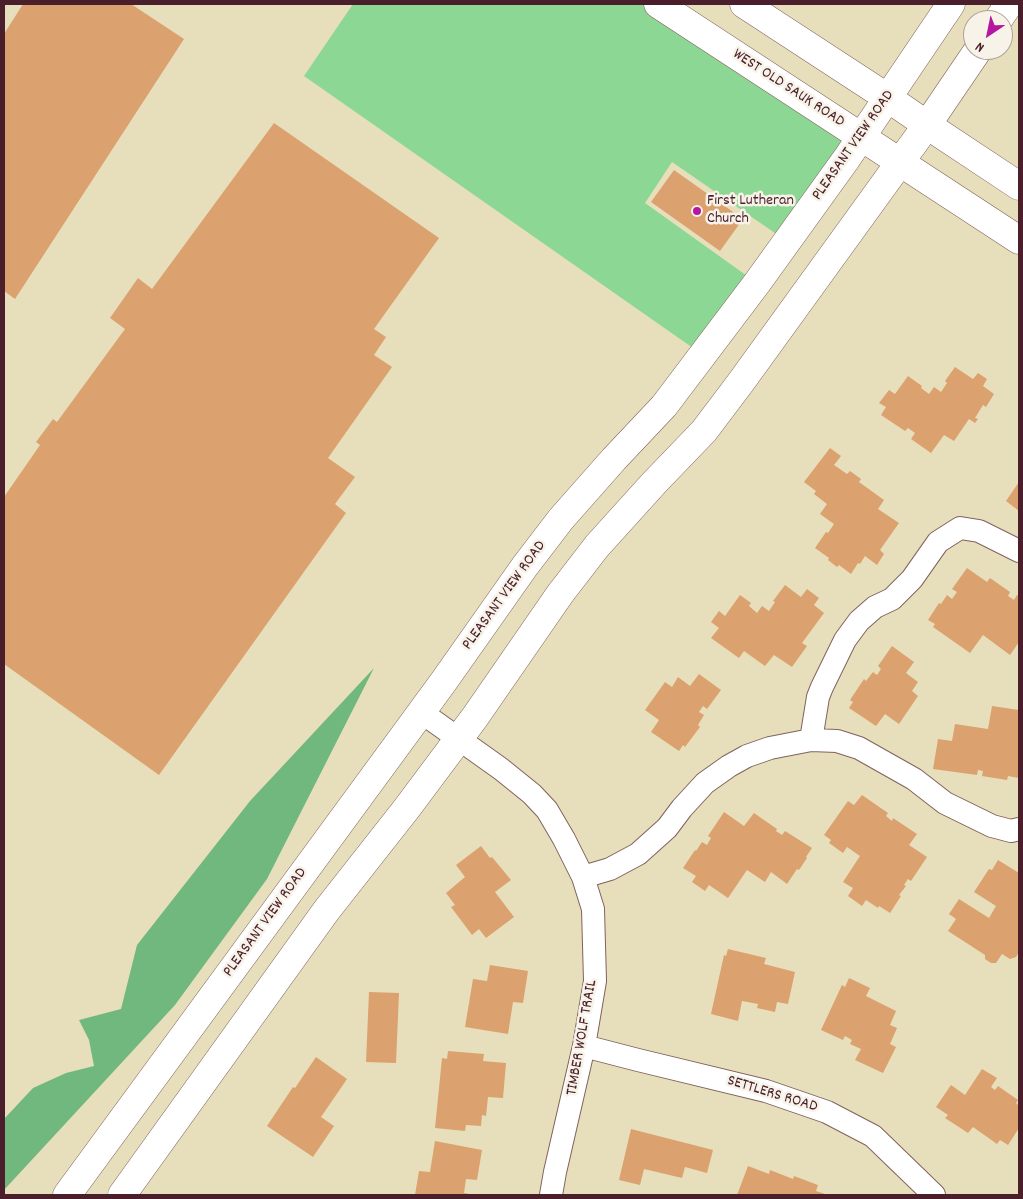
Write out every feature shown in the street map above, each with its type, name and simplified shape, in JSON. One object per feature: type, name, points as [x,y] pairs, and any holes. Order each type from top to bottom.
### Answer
[{"type":"main road","name":"WEST OLD SAUK ROAD","points":[[658,4],[1019,240]]},
{"type":"main road","points":[[744,4],[1019,186]]},
{"type":"main road","name":"PLEASANT VIEW ROAD","points":[[67,1195],[560,519],[614,458],[664,406],[788,242],[952,4]]},
{"type":"main road","points":[[122,1195],[326,911],[407,808],[458,739],[560,594],[597,546],[704,431],[927,125],[971,60]]},
{"type":"street","points":[[811,740],[818,698],[845,640],[859,621],[875,607],[892,598],[912,580],[938,542],[960,528],[979,531],[1019,551]]},
{"type":"street","name":"TIMBER WOLF TRAIL","points":[[421,712],[502,769],[532,794],[546,810],[564,839],[583,877],[593,908],[595,981],[584,1046],[551,1195]]},
{"type":"street","points":[[583,877],[610,869],[638,854],[667,828],[705,782],[729,766],[747,756],[770,748],[811,740],[837,741],[859,748],[914,779],[945,803],[992,826],[1011,831],[1019,829]]},
{"type":"street","name":"SETTLERS ROAD","points":[[584,1046],[766,1091],[827,1112],[873,1136],[934,1195]]},
{"type":"green space","points":[[353,4],[658,4],[861,137],[788,242],[672,162],[645,203],[757,283],[703,355],[304,76]]},
{"type":"green space","points":[[374,668],[267,879],[175,1005],[4,1190],[4,1119],[33,1088],[66,1073],[94,1066],[89,1040],[79,1020],[121,1009],[137,945],[250,801]]},
{"type":"building","points":[[23,4],[131,4],[184,39],[15,299],[4,291],[4,34]]},
{"type":"building","points":[[274,123],[439,238],[374,329],[386,337],[374,355],[392,367],[328,458],[355,477],[335,504],[346,513],[159,775],[4,664],[4,497],[40,445],[36,442],[53,419],[57,422],[125,329],[110,318],[138,278],[152,289]]},
{"type":"building","name":"First Lutheran Church","points":[[674,170],[743,219],[720,251],[651,202]]},
{"type":"building","points":[[955,367],[973,379],[978,373],[987,379],[983,386],[994,394],[986,407],[983,405],[975,418],[978,419],[975,423],[969,419],[954,441],[944,435],[931,453],[911,439],[915,433],[908,428],[905,431],[881,415],[886,407],[879,403],[889,390],[895,394],[908,376],[922,386],[921,388],[929,394],[934,387],[941,392],[947,383],[945,381]]},
{"type":"building","points":[[830,448],[841,456],[834,465],[847,474],[850,471],[861,479],[859,482],[884,500],[878,509],[899,523],[880,550],[884,554],[877,565],[865,556],[851,574],[839,565],[837,567],[828,560],[829,558],[815,548],[834,524],[820,514],[827,504],[814,494],[816,491],[804,482]]},
{"type":"building","points":[[1019,482],[1019,511],[1006,501]]},
{"type":"building","points":[[967,568],[987,582],[990,578],[1010,592],[1008,596],[1014,600],[1017,595],[1019,596],[1019,642],[1010,655],[983,635],[970,653],[933,627],[935,624],[928,620],[939,603],[941,604],[947,595],[952,599],[957,592],[952,589]]},
{"type":"building","points":[[785,585],[801,597],[807,589],[819,598],[814,605],[824,613],[802,643],[807,646],[792,667],[774,655],[765,666],[744,651],[739,658],[711,638],[719,628],[711,622],[719,611],[725,616],[740,595],[751,603],[749,606],[757,613],[762,606],[769,611],[775,602],[773,601]]},
{"type":"building","points":[[892,646],[914,662],[906,673],[918,682],[912,691],[918,696],[899,724],[885,714],[876,726],[849,708],[853,702],[850,700],[864,679],[866,681],[873,672],[877,675],[881,669],[878,666]]},
{"type":"building","points":[[699,674],[721,690],[707,709],[703,706],[699,712],[704,715],[698,725],[700,727],[685,747],[683,745],[679,751],[651,732],[659,720],[645,710],[665,682],[672,687],[678,677],[690,686]]},
{"type":"building","points":[[992,706],[1019,710],[1019,778],[1008,776],[1007,780],[982,776],[983,771],[978,770],[977,775],[933,769],[938,739],[952,741],[955,724],[988,729]]},
{"type":"building","points":[[862,795],[888,813],[886,816],[892,821],[893,818],[917,834],[909,845],[927,857],[911,881],[908,879],[904,885],[906,886],[899,895],[901,896],[890,913],[866,900],[862,906],[848,896],[853,888],[843,882],[860,856],[847,847],[843,853],[829,843],[831,840],[824,835],[848,801],[854,805]]},
{"type":"building","points":[[724,812],[744,826],[754,813],[777,829],[776,831],[782,835],[785,831],[812,848],[799,870],[797,869],[787,884],[771,872],[765,882],[747,870],[728,898],[709,885],[705,891],[692,882],[696,876],[683,868],[702,842],[707,845],[711,838],[708,836]]},
{"type":"building","points":[[481,846],[511,880],[495,892],[514,917],[486,938],[479,929],[472,935],[451,907],[455,905],[446,893],[465,877],[456,865]]},
{"type":"building","points":[[998,860],[1019,873],[1019,952],[1016,957],[1010,959],[1002,954],[996,963],[991,963],[985,959],[985,955],[948,931],[956,919],[949,914],[959,899],[989,918],[996,906],[974,892],[989,869],[992,870]]},
{"type":"building","points":[[728,949],[766,958],[764,964],[795,972],[788,1004],[777,1002],[775,1012],[757,1008],[758,1004],[742,1001],[738,1021],[711,1014],[724,955],[726,956]]},
{"type":"building","points":[[490,965],[528,971],[523,1003],[513,1002],[508,1034],[465,1027],[473,979],[487,981]]},
{"type":"building","points":[[849,978],[870,988],[866,996],[896,1011],[890,1025],[897,1028],[890,1044],[896,1047],[883,1073],[855,1060],[861,1049],[850,1044],[852,1040],[845,1036],[843,1040],[821,1030],[842,985],[845,987]]},
{"type":"building","points":[[369,992],[399,993],[396,1063],[366,1062]]},
{"type":"building","points":[[448,1051],[484,1054],[483,1061],[506,1063],[503,1098],[488,1097],[486,1116],[482,1115],[481,1126],[466,1125],[465,1131],[435,1128],[442,1058],[447,1059]]},
{"type":"building","points":[[316,1057],[347,1079],[321,1117],[334,1126],[313,1157],[267,1126]]},
{"type":"building","points":[[982,1069],[997,1078],[991,1087],[995,1090],[998,1086],[1018,1100],[1016,1103],[1019,1106],[1019,1128],[1008,1145],[1000,1140],[997,1144],[973,1127],[968,1133],[945,1118],[948,1115],[936,1107],[951,1085],[965,1095]]},
{"type":"building","points":[[631,1129],[713,1150],[707,1173],[685,1167],[682,1178],[644,1169],[640,1185],[619,1180]]},
{"type":"building","points":[[435,1141],[482,1150],[477,1180],[466,1179],[464,1193],[470,1195],[415,1195],[419,1171],[430,1172]]},
{"type":"building","points":[[748,1166],[769,1174],[770,1170],[793,1179],[794,1176],[818,1185],[816,1191],[828,1195],[737,1195]]},
{"type":"place","name":"First Lutheran Church","points":[[697,211]]}]
